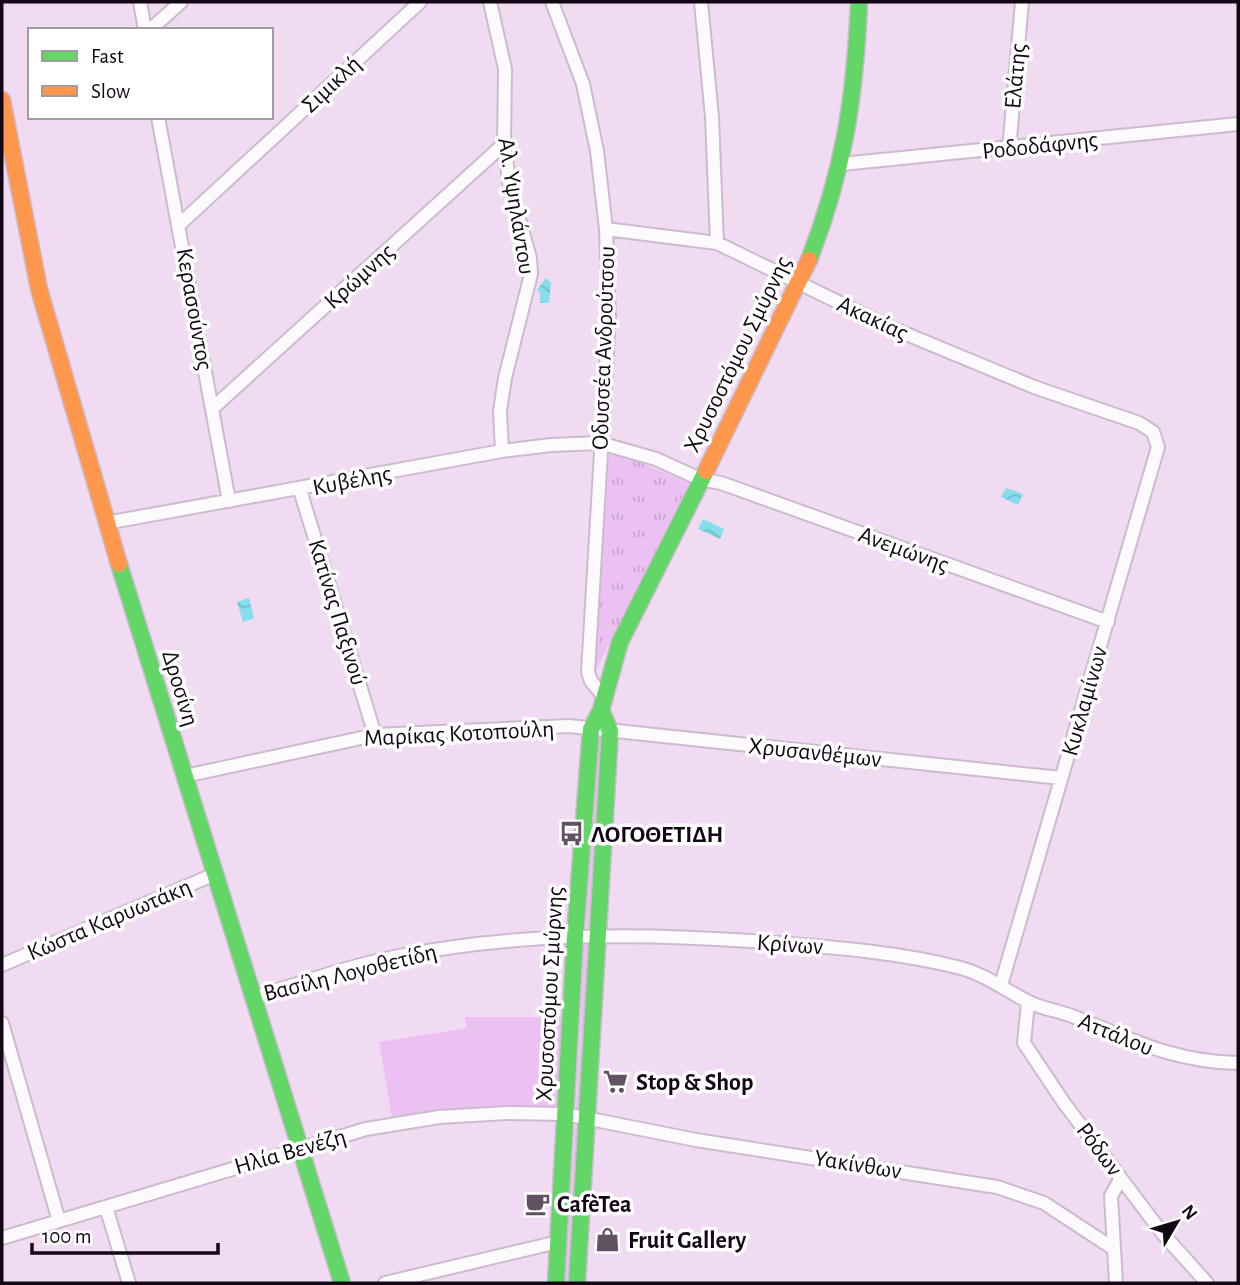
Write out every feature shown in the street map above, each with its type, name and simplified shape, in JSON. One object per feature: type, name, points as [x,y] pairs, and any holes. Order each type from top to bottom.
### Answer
[{"type":"street","points":[[140,2],[147,28]]},
{"type":"street","points":[[150,28],[181,2]]},
{"type":"street","name":"Σιμικλή","points":[[180,224],[420,2]]},
{"type":"street","name":"Αλ. Υψηλάντου","points":[[491,2],[505,69],[504,144],[510,187],[530,258],[531,274],[505,378],[500,411],[502,451]]},
{"type":"street","name":"Οδυσσέα Ανδρούτσου","points":[[552,2],[571,45],[583,84],[597,151],[606,229],[609,317],[589,671],[602,704]]},
{"type":"street","points":[[701,2],[712,117],[717,243]]},
{"type":"street","name":"Χρυσοστόμου Σμύρνης","points":[[556,1283],[575,936],[591,729],[602,704],[620,642],[800,284],[842,164],[854,98],[859,2]]},
{"type":"street","name":"Ελάτης","points":[[1009,150],[1022,2]]},
{"type":"street","name":"Δροσίνη","points":[[2,100],[39,289],[63,363],[106,523],[252,998],[302,1147],[342,1283]]},
{"type":"street","name":"Κερασούντος","points":[[158,119],[214,407],[229,501]]},
{"type":"street","name":"Ροδοδάφνης","points":[[842,164],[1009,150],[1238,124]]},
{"type":"street","name":"Κρώμνης","points":[[214,407],[504,144]]},
{"type":"street","name":"Ακακίας","points":[[606,229],[717,243],[887,326],[1034,387],[1139,423]]},
{"type":"street","name":"Κυκλαμίνων","points":[[1001,985],[1158,447],[1153,432],[1139,423]]},
{"type":"street","name":"Κυβέλης","points":[[106,523],[300,490],[502,451],[600,443]]},
{"type":"street","name":"Ανεμώνης","points":[[600,443],[656,459],[700,479],[721,483],[1108,622]]},
{"type":"street","name":"Κατίνας Παξινού","points":[[300,490],[375,735]]},
{"type":"street","name":"Χρυσοστόμου Σμύρνης","points":[[577,1283],[610,731],[602,704]]},
{"type":"street","name":"Μαρίκας Κοτοπούλη","points":[[185,776],[375,735],[569,726]]},
{"type":"street","name":"Χρυσανθέμων","points":[[569,726],[1061,778]]},
{"type":"street","name":"Κώστα Καρυωτάκη","points":[[2,965],[215,874]]},
{"type":"street","name":"Κρίνων","points":[[575,936],[650,934],[829,946],[959,967],[1001,985]]},
{"type":"street","name":"Βασίλη Λογοθετίδη","points":[[252,998],[398,956],[494,941],[575,936]]},
{"type":"street","name":"Αττάλου","points":[[1001,985],[1028,1002],[1069,1015],[1169,1055],[1238,1063]]},
{"type":"street","name":"Ρόδων","points":[[1028,1002],[1024,1043],[1163,1234],[1207,1283]]},
{"type":"street","points":[[2,1023],[60,1221]]},
{"type":"street","name":"Ηλία Βενέζη","points":[[2,1238],[366,1129],[439,1118],[507,1113],[565,1114],[587,1121]]},
{"type":"street","name":"Υακίνθων","points":[[587,1121],[997,1187],[1044,1203],[1114,1249]]},
{"type":"street","points":[[1116,1283],[1111,1196],[1121,1178]]},
{"type":"street","points":[[106,1207],[129,1283]]},
{"type":"street","points":[[385,1283],[558,1242]]},
{"type":"green space","points":[[609,449],[689,483],[595,672]]},
{"type":"green space","points":[[601,737],[592,928],[586,927],[594,738]]},
{"type":"green space","points":[[584,944],[592,944],[583,1112],[576,1110]]},
{"type":"green space","points":[[465,1017],[562,1017],[559,1106],[484,1108],[392,1118],[379,1042],[467,1028]]},
{"type":"green space","points":[[575,1126],[582,1127],[572,1283],[564,1283]]},
{"type":"water","points":[[546,278],[551,283],[549,303],[540,303],[540,293],[537,290]]},
{"type":"water","points":[[1006,488],[1023,494],[1018,505],[1001,497]]},
{"type":"water","points":[[703,519],[724,529],[720,539],[698,529]]},
{"type":"water","points":[[249,598],[254,618],[243,622],[237,602]]},
{"type":"traffic: fast","points":[[809,260],[831,195],[846,133],[859,2]]},
{"type":"traffic: fast","points":[[556,1283],[575,936],[591,729],[601,710],[620,642],[706,471]]},
{"type":"traffic: fast","points":[[119,564],[342,1283]]},
{"type":"traffic: fast","points":[[577,1283],[610,731],[601,710]]},
{"type":"traffic: slow","points":[[2,100],[39,289],[119,564]]},
{"type":"traffic: slow","points":[[706,471],[809,260]]},
{"type":"place","name":"ΛΟΓΟΘΕΤΙΔΗ","points":[[571,834]]},
{"type":"place","name":"Stop & Shop","points":[[616,1082]]},
{"type":"place","name":"CafèTea","points":[[537,1204]]},
{"type":"place","name":"Fruit Gallery","points":[[608,1240]]}]
